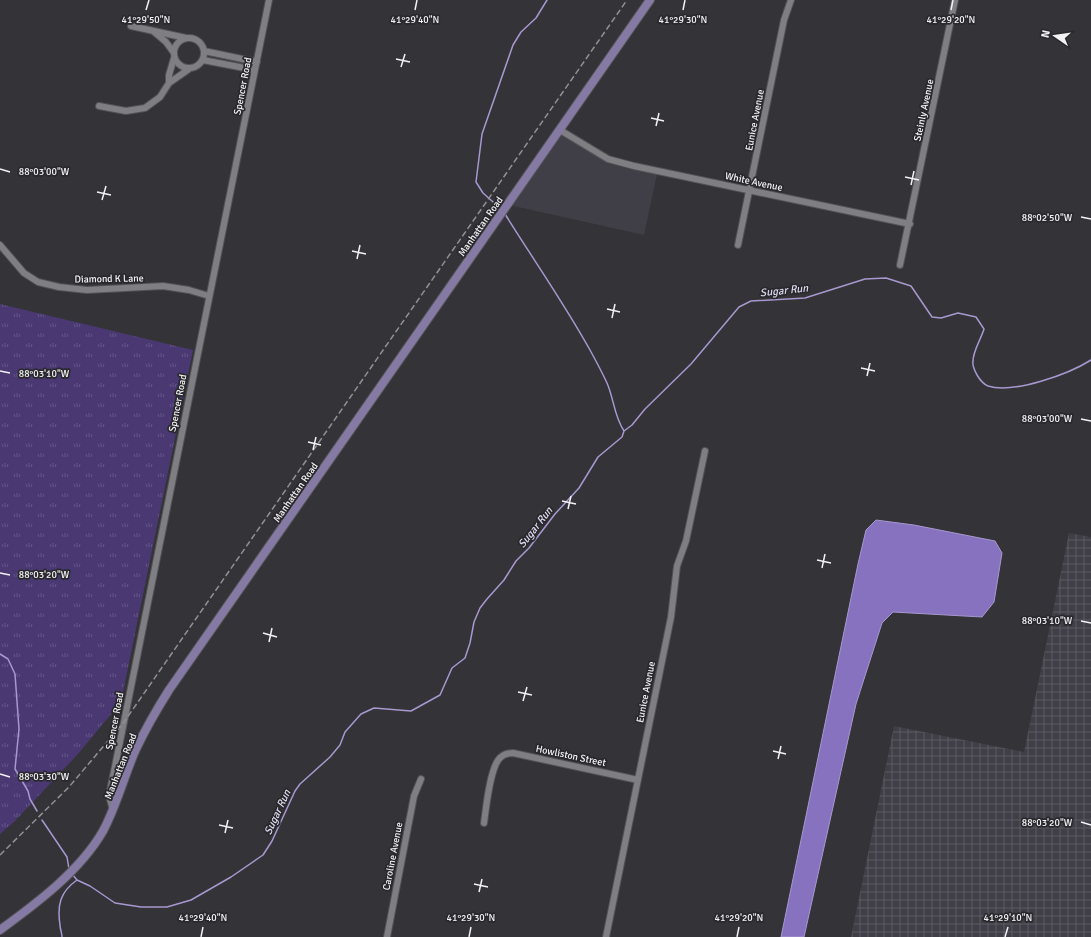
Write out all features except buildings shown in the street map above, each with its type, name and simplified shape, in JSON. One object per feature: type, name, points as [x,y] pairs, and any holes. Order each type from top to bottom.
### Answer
[{"type":"main road","name":"Manhattan Road","points":[[0,930],[70,872],[102,832],[113,810],[136,750],[150,720],[169,690],[650,0]]},
{"type":"street","name":"Spencer Road","points":[[113,810],[110,796],[269,0]]},
{"type":"street","name":"Eunice Avenue","points":[[738,245],[784,20],[792,0]]},
{"type":"street","name":"Steinly Avenue","points":[[910,224],[955,0]]},
{"type":"street","points":[[131,26],[197,40],[201,43],[204,51],[203,60],[198,66],[189,69],[168,83]]},
{"type":"street","points":[[152,30],[166,42],[180,66],[189,69]]},
{"type":"street","points":[[100,106],[126,111],[145,108],[160,97],[168,83],[177,43],[186,38]]},
{"type":"street","points":[[204,51],[257,62]]},
{"type":"street","points":[[203,60],[255,70]]},
{"type":"street","name":"White Avenue","points":[[560,130],[608,159],[634,166],[910,224]]},
{"type":"street","points":[[900,265],[910,224]]},
{"type":"street","name":"Diamond K Lane","points":[[0,245],[24,273],[38,282],[58,287],[87,290],[164,286],[189,290],[209,296]]},
{"type":"street","name":"Eunice Avenue","points":[[606,937],[671,616],[677,566],[686,541],[705,451]]},
{"type":"street","name":"Howliston Street","points":[[484,823],[494,769],[501,756],[513,753],[638,780]]},
{"type":"street","name":"Caroline Avenue","points":[[387,937],[414,796],[420,779]]},
{"type":"shaded area","points":[[560,133],[607,160],[657,174],[644,235],[509,205]]},
{"type":"shaded area","points":[[876,520],[914,525],[995,541],[1002,553],[994,602],[982,617],[893,612],[882,623],[856,704],[804,937],[781,937],[858,564],[866,530]]},
{"type":"shaded area","points":[[1069,533],[1091,537],[1091,937],[851,937],[894,726],[1024,752]]},
{"type":"green space","points":[[0,304],[193,350],[121,702],[78,754],[14,822],[0,834]]},
{"type":"waterway","points":[[501,209],[483,193],[476,182],[482,134],[513,45],[521,32],[536,18],[547,0]]},
{"type":"waterway","points":[[505,214],[559,298],[590,350],[607,383],[618,419],[624,431]]},
{"type":"waterway","name":"Sugar Run","points":[[77,880],[90,886],[115,903],[141,907],[167,907],[191,900],[231,877],[263,855],[272,841],[295,791],[300,784],[330,757],[340,745],[345,732],[361,714],[374,708],[411,711],[440,695],[452,668],[465,658],[470,643],[474,622],[480,608],[504,580],[516,561],[529,548],[555,514],[579,488],[598,457],[622,437],[624,431],[632,425],[645,409],[691,364],[739,307],[751,301],[805,298],[865,279],[886,278],[911,286],[932,317],[941,318],[958,313],[976,317],[984,329],[974,353],[973,365],[979,379],[988,386],[999,388],[1026,385],[1056,376],[1091,360]]},
{"type":"waterway","points":[[0,654],[8,659],[15,674],[19,729],[15,769],[28,791],[30,799],[37,811]]},
{"type":"waterway","points":[[42,820],[67,857],[69,869]]},
{"type":"waterway","name":"Sugar Run","points":[[72,874],[77,880]]},
{"type":"waterway","name":"Sugar Run","points":[[62,937],[59,918],[61,900],[63,894],[77,880]]},
{"type":"railway","points":[[0,855],[69,787],[124,722],[627,0]]}]
